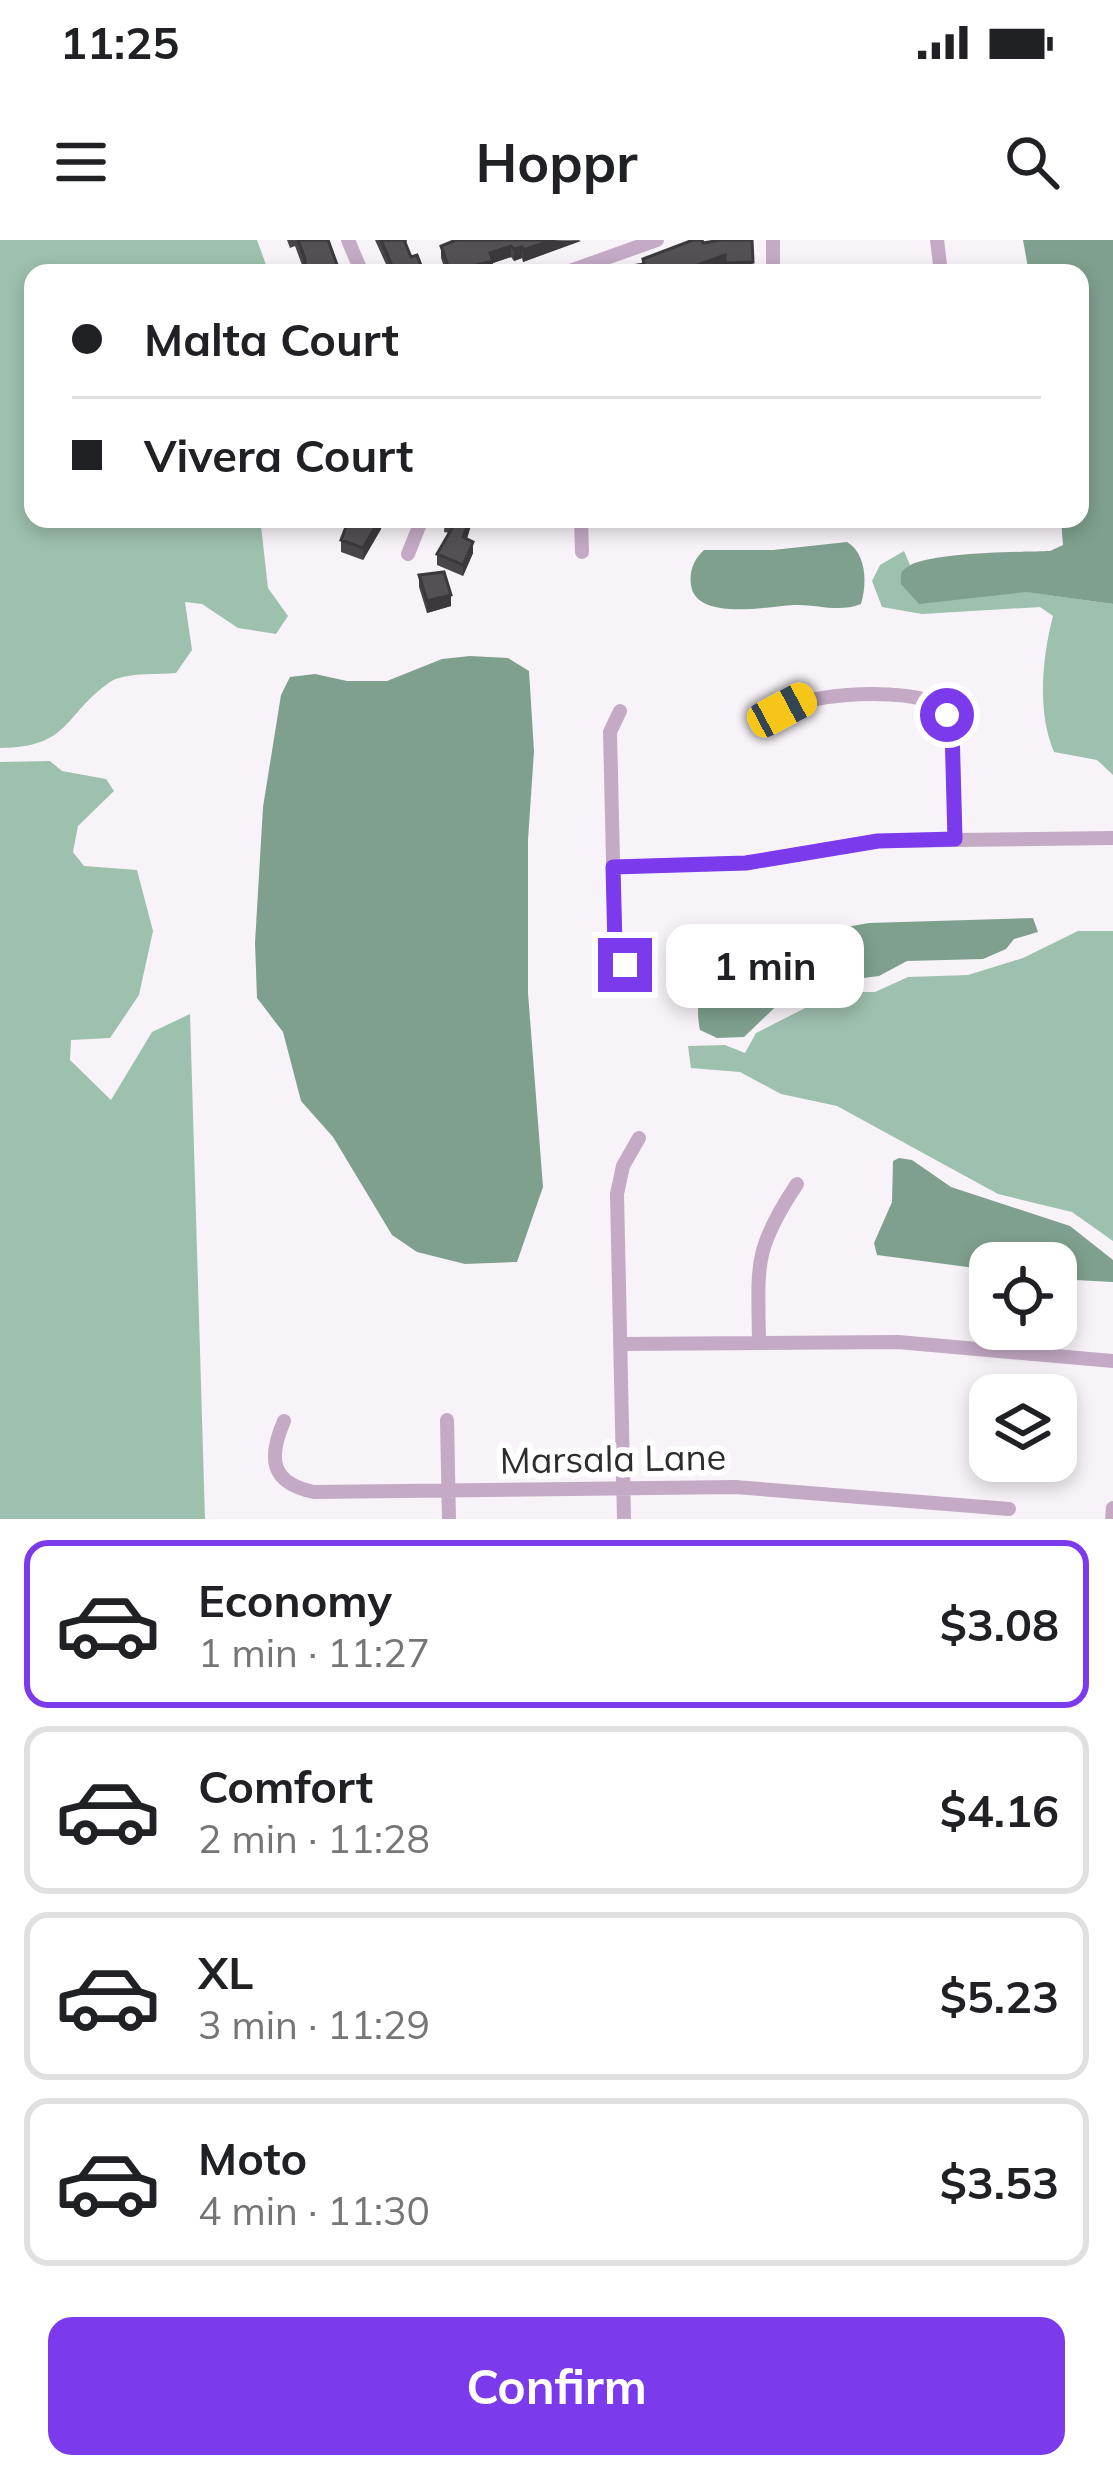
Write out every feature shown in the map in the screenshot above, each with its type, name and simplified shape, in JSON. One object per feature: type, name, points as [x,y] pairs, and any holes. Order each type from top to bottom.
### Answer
[{"type":"street","points":[[589,264],[657,240]]},
{"type":"street","points":[[408,554],[418,528]]},
{"type":"street","points":[[581,528],[582,552]]},
{"type":"street","points":[[782,710],[804,698],[914,695],[953,710],[955,839]]},
{"type":"street","points":[[620,712],[610,732],[615,946],[625,965]]},
{"type":"street","points":[[613,867],[746,863],[861,843],[1113,838]]},
{"type":"street","points":[[624,1519],[618,1179],[639,1138]]},
{"type":"street","points":[[759,1342],[762,1244],[797,1184]]},
{"type":"street","points":[[620,1344],[898,1342],[1113,1361]]},
{"type":"street","points":[[448,1420],[449,1519]]},
{"type":"street","name":"Marsala Lane","points":[[284,1421],[273,1446],[275,1465],[297,1489],[314,1492],[773,1488],[1009,1509]]},
{"type":"street","points":[[1112,1519],[1113,1508]]},
{"type":"shaded area","points":[[0,240],[257,240],[266,264],[24,264],[24,528],[261,528],[268,588],[288,616],[276,634],[238,628],[202,604],[185,602],[192,650],[176,673],[116,679],[53,736],[0,748]]},
{"type":"shaded area","points":[[1023,240],[1113,240],[1113,604],[1026,592],[919,604],[901,584],[902,573],[918,562],[1050,551],[1063,545],[1062,528],[1089,528],[1089,264],[1027,264]]},
{"type":"shaded area","points":[[847,542],[864,570],[861,604],[853,607],[719,608],[696,597],[691,585],[693,566],[704,550],[773,550]]},
{"type":"shaded area","points":[[904,551],[910,565],[901,574],[1113,604],[1113,775],[1097,760],[1054,752],[1045,720],[1043,685],[1053,616],[1040,607],[922,614],[882,607],[872,581],[880,565]]},
{"type":"shaded area","points":[[508,658],[529,671],[534,751],[528,840],[528,993],[543,1187],[517,1262],[465,1264],[417,1252],[392,1235],[333,1137],[301,1101],[283,1032],[257,998],[255,943],[263,807],[281,695],[290,677],[315,674],[347,681],[387,681],[442,659]]},
{"type":"shaded area","points":[[50,761],[62,771],[106,779],[114,791],[78,826],[73,852],[84,866],[137,870],[153,931],[139,995],[110,1038],[71,1040],[70,1060],[111,1100],[152,1032],[190,1014],[205,1519],[0,1519],[0,762]]},
{"type":"shaded area","points":[[1033,918],[1038,932],[1014,939],[1006,949],[983,959],[907,961],[879,976],[809,985],[791,992],[744,1037],[717,1038],[700,1030],[700,987],[716,950],[869,923]]},
{"type":"shaded area","points":[[1078,931],[1113,931],[1113,1241],[1072,1212],[998,1194],[837,1106],[781,1094],[740,1072],[691,1068],[688,1046],[725,1045],[745,1053],[756,1033],[837,992],[875,992],[908,977],[968,975],[1023,958]]},
{"type":"shaded area","points":[[912,1160],[951,1187],[1070,1226],[1113,1260],[1113,1282],[1077,1280],[1077,1242],[969,1242],[969,1267],[877,1255],[874,1243],[892,1202],[893,1161]]},
{"type":"building","points":[[298,240],[328,240],[337,264],[305,264]]},
{"type":"building","points":[[381,240],[404,240],[411,257],[417,255],[420,264],[391,264]]},
{"type":"building","points":[[456,240],[553,240],[523,250],[511,246],[490,253],[493,261],[481,264],[447,264],[441,246]]},
{"type":"building","points":[[693,240],[752,240],[753,262],[725,263],[725,255],[700,264],[644,264],[643,259]]},
{"type":"building","points":[[346,528],[375,528],[363,548],[341,540]]},
{"type":"building","points":[[452,528],[466,528],[463,537],[473,542],[463,565],[437,554]]},
{"type":"building","points":[[444,572],[451,595],[427,601],[419,575]]},
{"type":"route","points":[[625,965],[615,946],[613,867],[746,863],[878,841],[955,839],[952,728],[947,715]]}]
